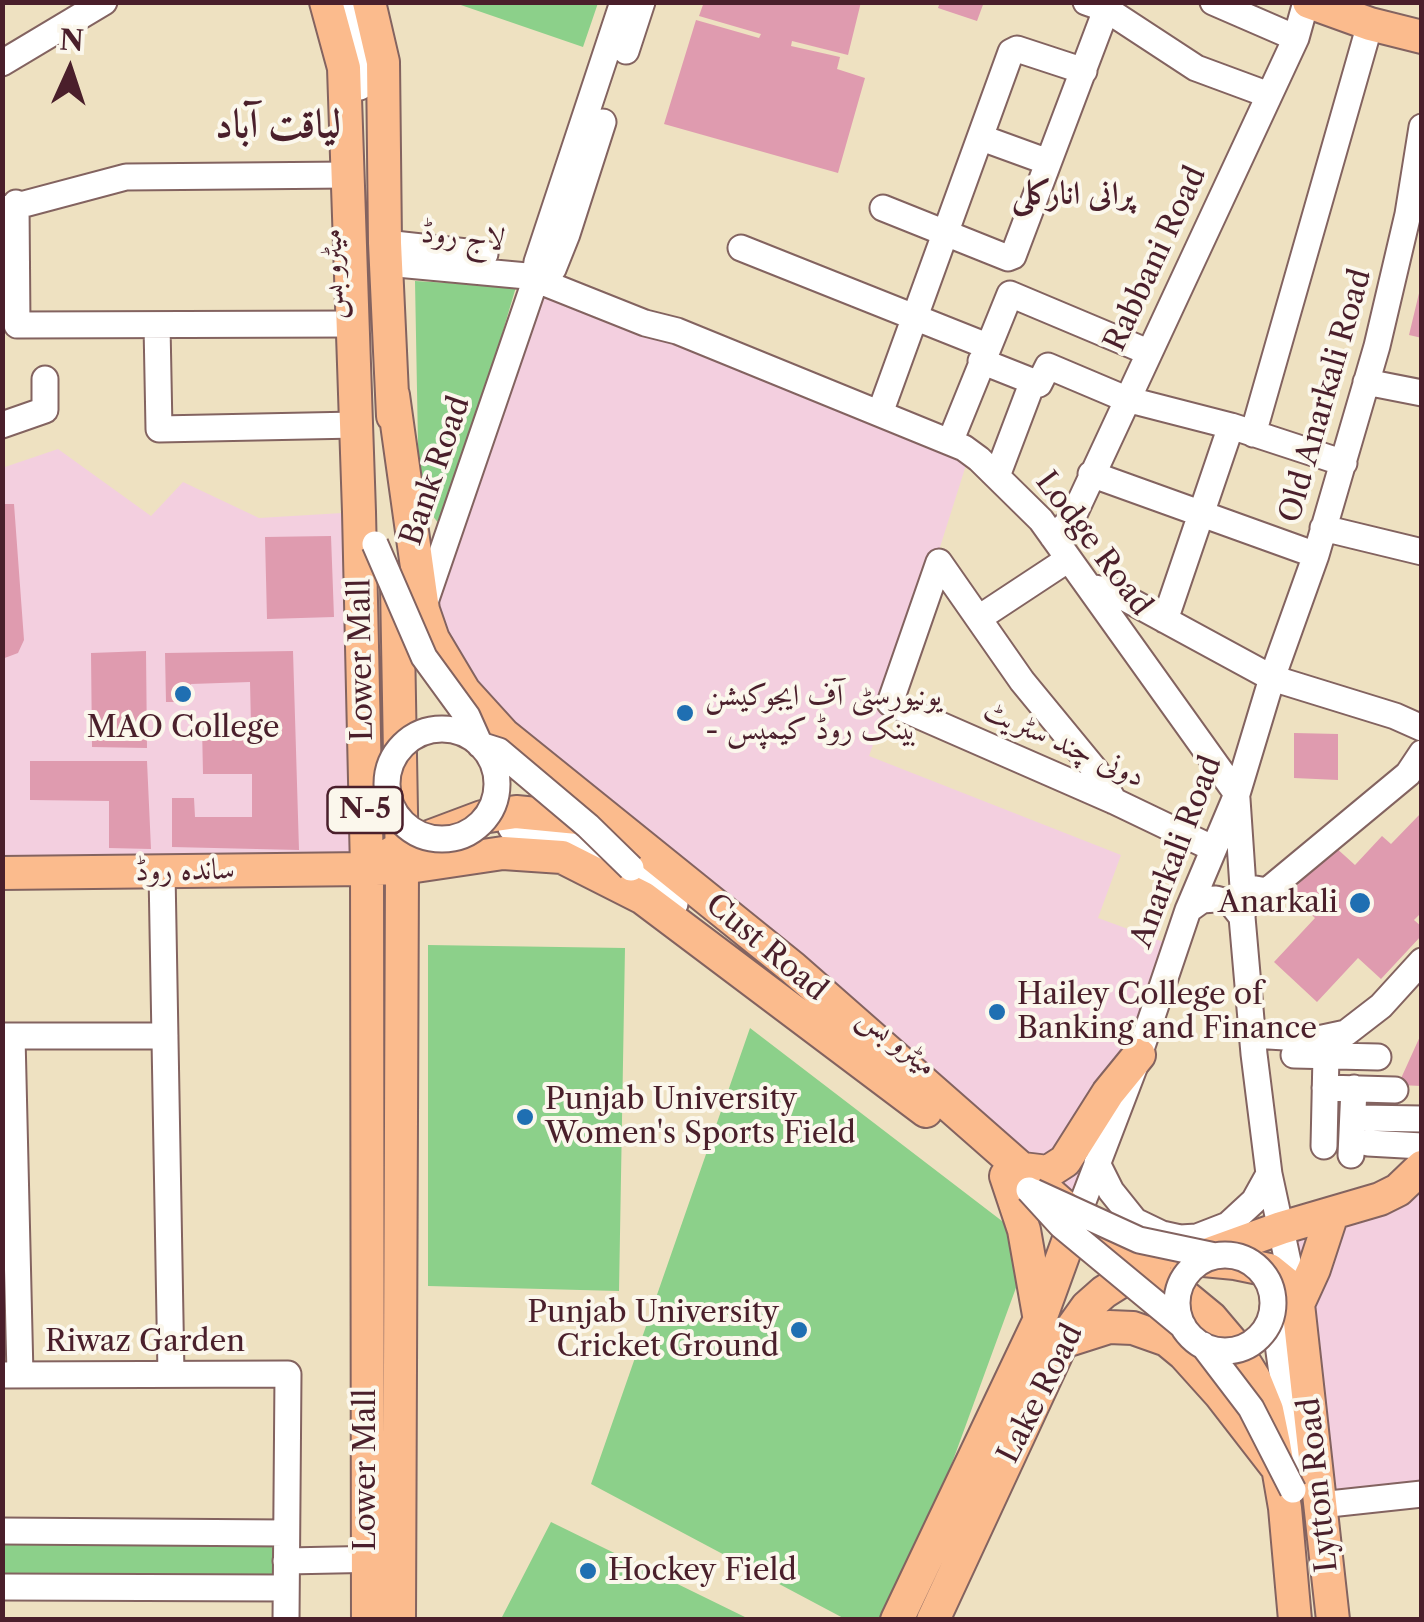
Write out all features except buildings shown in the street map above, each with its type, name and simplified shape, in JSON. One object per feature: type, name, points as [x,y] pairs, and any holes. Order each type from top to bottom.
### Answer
[{"type":"main road","name":"Lower Mall","points":[[326,2],[344,68],[383,1559],[399,1620]]},
{"type":"main road","name":"Lower Mall","points":[[368,1620],[383,1559],[402,857],[383,62],[369,2]]},
{"type":"main road","points":[[1308,2],[1422,37]]},
{"type":"main road","name":"Cust Road","points":[[393,395],[423,610],[433,639],[464,691],[504,735],[793,968],[1074,1225],[1177,1290],[1212,1318],[1234,1344],[1254,1378],[1294,1493]]},
{"type":"main road","points":[[367,870],[482,817],[516,812],[614,822]]},
{"type":"main road","name":"Cust Road","points":[[402,857],[503,852],[562,857],[643,898],[1019,1178]]},
{"type":"main road","name":"ساندہ روڈ","points":[[2,874],[367,870]]},
{"type":"main road","points":[[1051,1330],[1024,1230],[1019,1178],[1048,1172],[1065,1162],[1108,1093],[1139,1055]]},
{"type":"main road","name":"Lake Road","points":[[933,1620],[1051,1330],[1104,1292],[1144,1271],[1202,1258],[1405,1187]]},
{"type":"main road","points":[[1285,1306],[1314,1269],[1332,1214]]},
{"type":"main road","points":[[897,1620],[1051,1330],[1074,1225]]},
{"type":"main road","name":"Cust Road","points":[[1074,1225],[1133,1247],[1269,1270],[1290,1286],[1285,1306]]},
{"type":"main road","name":"Lytton Road","points":[[1285,1306],[1304,1350],[1294,1493],[1295,1620]]},
{"type":"main road","points":[[1051,1330],[1133,1328],[1167,1340],[1220,1394],[1294,1493]]},
{"type":"main road","name":"Lytton Road","points":[[1294,1493],[1333,1620]]},
{"type":"street","points":[[2,63],[104,2]]},
{"type":"street","name":"میٹرو بس","points":[[350,2],[362,113],[375,544],[375,748],[392,808],[415,832],[432,838],[449,839],[514,828],[549,832],[631,868]]},
{"type":"street","name":"Bank Road","points":[[399,685],[542,270],[623,2]]},
{"type":"street","name":"Bank Road","points":[[542,270],[567,234],[642,2]]},
{"type":"street","points":[[1213,2],[1296,38]]},
{"type":"street","name":"Rabbani Road","points":[[1053,536],[1072,519],[1270,95],[1308,2]]},
{"type":"street","points":[[883,208],[1008,258],[1013,256],[1084,71],[1101,5],[1196,68],[1270,95]]},
{"type":"street","points":[[1165,620],[1202,516],[1242,430],[1370,24]]},
{"type":"street","points":[[880,412],[1013,49],[1084,71]]},
{"type":"street","name":"Old Anarkali Road","points":[[1272,678],[1316,556],[1415,216],[1422,127]]},
{"type":"street","points":[[982,138],[1048,162]]},
{"type":"street","points":[[348,175],[126,177],[9,207],[16,326],[353,324]]},
{"type":"street","points":[[741,248],[914,316],[1040,384],[1048,366],[1126,399],[1344,463]]},
{"type":"street","name":"Lodge Road","points":[[385,253],[542,270],[660,316],[677,331],[880,412],[980,459],[1041,520],[1237,794]]},
{"type":"street","points":[[950,442],[1010,294],[1148,352]]},
{"type":"street","points":[[157,325],[159,429],[356,425]]},
{"type":"street","points":[[2,425],[45,410],[45,378]]},
{"type":"street","points":[[997,476],[1033,381]]},
{"type":"street","points":[[1366,382],[1422,393]]},
{"type":"street","points":[[1091,474],[1316,556]]},
{"type":"street","points":[[1323,528],[1422,552]]},
{"type":"street","name":"میٹرو بس","points":[[375,544],[424,657],[467,716],[496,775],[491,810],[466,834]]},
{"type":"street","points":[[1067,560],[979,618],[1114,800]]},
{"type":"street","name":"دونی چند سٹریٹ","points":[[979,618],[939,562],[890,703],[1114,800],[1212,848]]},
{"type":"street","points":[[1088,587],[1112,591],[1272,678],[1396,716],[1422,728]]},
{"type":"street","name":"Anarkali Road","points":[[1074,1225],[1139,1055],[1188,910],[1237,794],[1272,678]]},
{"type":"street","name":"میٹرو بس","points":[[387,791],[387,774],[393,758],[417,735],[450,730],[500,751],[631,868],[1019,1178],[1061,1225],[1183,1326],[1203,1345],[1251,1408],[1294,1493]]},
{"type":"street","points":[[1244,888],[1267,891],[1408,774],[1422,753]]},
{"type":"street","points":[[1237,794],[1253,1045],[1269,1174],[1281,1228]]},
{"type":"street","points":[[162,872],[171,1374]]},
{"type":"street","points":[[1188,910],[1202,900],[1216,899],[1231,903],[1242,917]]},
{"type":"street","points":[[1253,1045],[1346,1033],[1380,1006],[1422,961]]},
{"type":"street","points":[[11,1375],[8,1036],[165,1036]]},
{"type":"street","points":[[1253,1045],[1378,1057]]},
{"type":"street","points":[[1324,1146],[1326,1055]]},
{"type":"street","points":[[1326,1088],[1396,1090]]},
{"type":"street","points":[[1354,1088],[1360,1149],[1422,1146]]},
{"type":"street","points":[[1360,1118],[1422,1119]]},
{"type":"street","points":[[1097,1163],[1111,1192],[1135,1221],[1180,1238],[1197,1237],[1228,1225],[1254,1201],[1269,1174]]},
{"type":"street","name":"میٹرو بس","points":[[1019,1178],[1139,1240],[1202,1258]]},
{"type":"street","name":"میٹرو بس","points":[[1281,1228],[1294,1493],[1312,1620]]},
{"type":"street","points":[[1183,1326],[1177,1297],[1181,1283],[1202,1258]]},
{"type":"street","points":[[1203,1345],[1233,1350],[1248,1345],[1285,1306]]},
{"type":"street","name":"Riwaz Garden","points":[[11,1375],[288,1374],[286,1533]]},
{"type":"street","points":[[1294,1493],[1422,1494]]},
{"type":"street","points":[[2,1532],[286,1533],[286,1620]]},
{"type":"street","points":[[286,1562],[383,1559]]},
{"type":"street","points":[[2,1587],[286,1588]]},
{"type":"shaded area","points":[[547,289],[967,462],[869,756],[1121,855],[1098,918],[1169,944],[1077,1217],[504,735],[428,612]]},
{"type":"shaded area","name":"MAO College","points":[[58,449],[151,516],[183,482],[259,518],[359,512],[367,869],[3,873],[2,468]]},
{"type":"shaded area","points":[[1421,1184],[1421,1493],[1320,1505],[1284,1221]]},
{"type":"green space","points":[[455,3],[598,3],[583,47]]},
{"type":"green space","points":[[415,281],[516,287],[444,530],[419,499]]},
{"type":"green space","name":"Punjab University Women's Sports Field","points":[[428,945],[625,948],[619,1291],[428,1286]]},
{"type":"green space","points":[[750,1028],[1032,1244],[895,1619],[845,1619],[591,1484]]},
{"type":"green space","name":"Hockey Field","points":[[551,1522],[749,1619],[501,1619]]},
{"type":"green space","points":[[3,1541],[277,1544],[276,1582],[3,1579]]},
{"type":"place","name":"MAO College","points":[[183,694]]},
{"type":"place","name":"یونیورسٹی آف ایجوکیشن - بینک روڈ کیمپس","points":[[685,713]]},
{"type":"place","name":"Anarkali","points":[[1360,903]]},
{"type":"place","name":"Hailey College of Banking and Finance","points":[[997,1012]]},
{"type":"place","name":"Punjab University Women's Sports Field","points":[[525,1117]]},
{"type":"place","name":"Punjab University Cricket Ground","points":[[799,1330]]},
{"type":"place","name":"Hockey Field","points":[[588,1571]]},
{"type":"district","name":"لیاقت آباد","points":[[278,125]]},
{"type":"district","name":"پرانی انارکلی","points":[[1073,195]]}]
